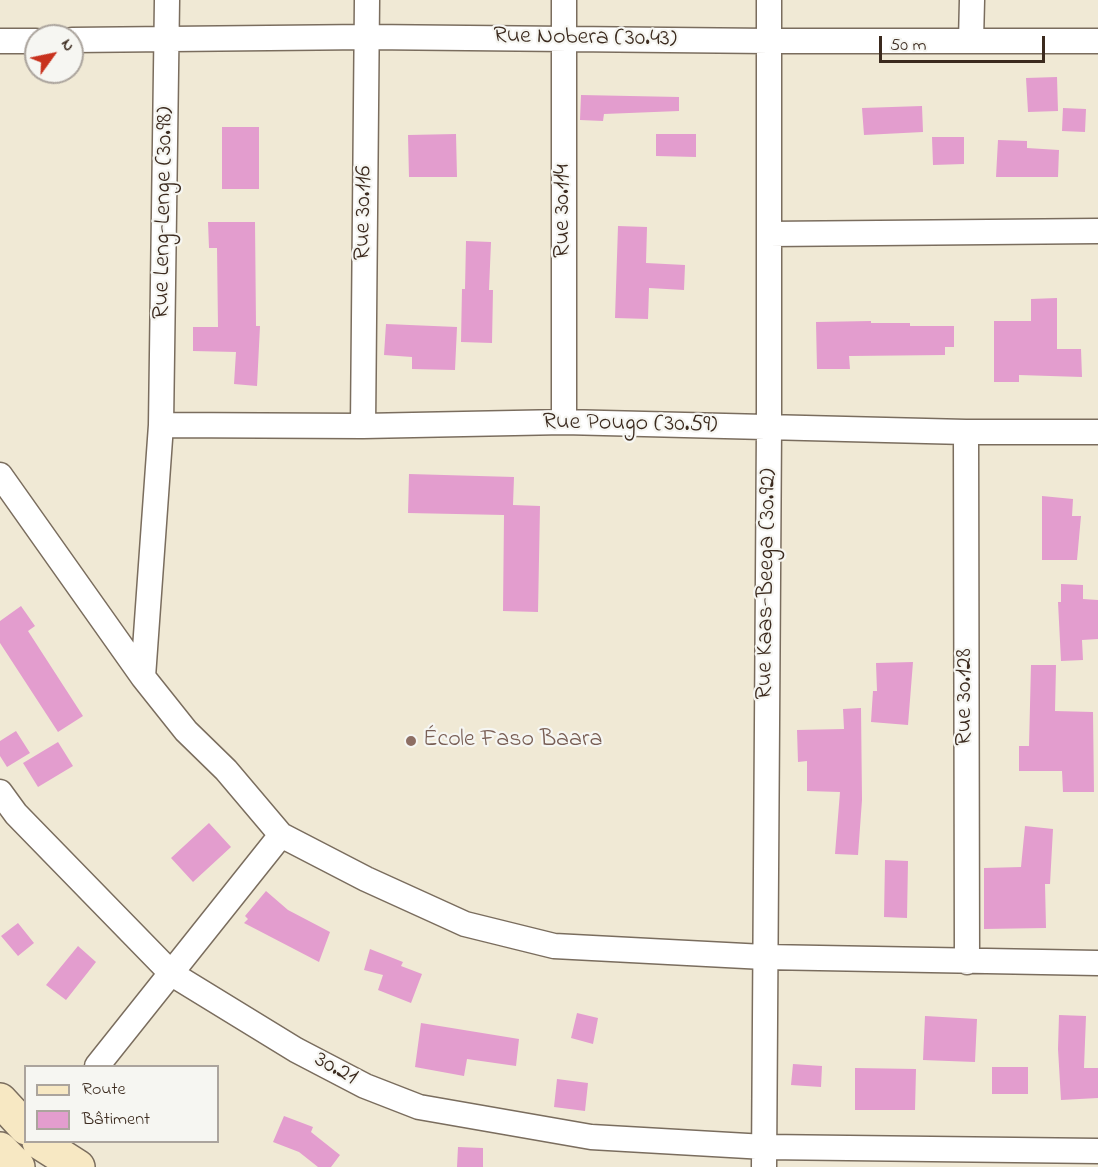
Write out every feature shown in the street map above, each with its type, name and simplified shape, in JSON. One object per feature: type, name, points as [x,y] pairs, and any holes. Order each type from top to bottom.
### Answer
[{"type":"main road","points":[[0,1100],[24,1126]]},
{"type":"main road","points":[[41,1143],[78,1167]]},
{"type":"main road","points":[[0,1149],[18,1167]]},
{"type":"street","name":"Rue Leng-Lenge (30.98)","points":[[143,677],[161,425],[167,0]]},
{"type":"street","name":"Rue 30.116","points":[[363,426],[367,0]]},
{"type":"street","name":"Rue 30.114","points":[[564,0],[564,422]]},
{"type":"street","name":"Rue Kaas-Beega (30.92)","points":[[764,1157],[769,428],[769,0]]},
{"type":"street","points":[[971,41],[972,0]]},
{"type":"street","name":"Rue Nobera (30.43)","points":[[84,40],[367,37],[769,41],[1098,41]]},
{"type":"street","points":[[0,41],[24,41]]},
{"type":"street","points":[[769,234],[1098,231]]},
{"type":"street","name":"Rue Pougo (30.59)","points":[[161,425],[363,426],[564,422],[966,432],[1098,432]]},
{"type":"street","name":"Rue 30.128","points":[[966,432],[967,962]]},
{"type":"street","points":[[0,475],[143,677],[186,731],[226,770],[281,835],[366,879],[465,924],[554,946],[764,957],[1098,963]]},
{"type":"street","name":"30.21","points":[[0,792],[16,814],[172,974],[296,1050],[365,1086],[419,1107],[591,1137],[764,1157],[1098,1150]]},
{"type":"street","points":[[98,1065],[281,835]]},
{"type":"building","points":[[1057,77],[1058,111],[1028,112],[1026,78]]},
{"type":"building","points":[[581,95],[679,97],[679,111],[604,114],[603,121],[580,120]]},
{"type":"building","points":[[922,106],[923,132],[864,135],[862,108]]},
{"type":"building","points":[[1063,108],[1086,109],[1085,132],[1062,131]]},
{"type":"building","points":[[222,127],[259,127],[259,189],[222,189]]},
{"type":"building","points":[[456,134],[457,177],[409,177],[408,135]]},
{"type":"building","points":[[656,134],[696,134],[696,157],[656,156]]},
{"type":"building","points":[[932,137],[964,137],[964,164],[933,165]]},
{"type":"building","points":[[998,140],[1027,141],[1027,148],[1059,150],[1058,177],[996,177]]},
{"type":"building","points":[[208,222],[255,222],[256,326],[260,326],[257,386],[234,384],[236,352],[193,351],[193,327],[218,327],[217,248],[209,248]]},
{"type":"building","points":[[618,226],[647,227],[646,263],[685,265],[684,290],[649,288],[648,319],[615,318]]},
{"type":"building","points":[[466,241],[491,242],[489,290],[493,290],[492,343],[461,342]]},
{"type":"building","points":[[1057,298],[1057,349],[1081,349],[1082,377],[1019,375],[1019,382],[994,382],[994,321],[1031,321],[1031,299]]},
{"type":"building","points":[[871,321],[871,323],[910,323],[910,326],[954,326],[954,347],[945,347],[945,355],[849,356],[850,369],[817,369],[816,322]]},
{"type":"building","points":[[386,324],[457,327],[455,370],[412,369],[412,357],[384,355]]},
{"type":"building","points":[[409,474],[514,477],[513,505],[540,506],[538,612],[503,611],[504,515],[408,513]]},
{"type":"building","points":[[1042,496],[1073,499],[1072,516],[1081,516],[1077,560],[1042,560]]},
{"type":"building","points":[[1061,584],[1083,585],[1083,599],[1098,600],[1098,639],[1082,640],[1083,660],[1061,661],[1058,602],[1061,602]]},
{"type":"building","points":[[21,606],[35,626],[28,631],[83,716],[58,732],[0,643],[0,621]]},
{"type":"building","points":[[913,662],[908,725],[871,722],[873,691],[877,691],[876,663]]},
{"type":"building","points":[[1031,665],[1056,665],[1055,711],[1093,712],[1094,792],[1063,792],[1062,771],[1019,771],[1019,746],[1029,746]]},
{"type":"building","points":[[861,708],[862,800],[858,855],[835,854],[840,792],[807,791],[807,761],[798,762],[797,730],[844,729],[843,709]]},
{"type":"building","points":[[16,731],[30,753],[7,767],[0,756],[0,741]]},
{"type":"building","points":[[58,742],[73,766],[38,787],[23,763]]},
{"type":"building","points":[[209,823],[231,847],[193,882],[171,858]]},
{"type":"building","points":[[1025,826],[1053,829],[1050,884],[1045,884],[1046,928],[984,929],[984,868],[1021,867]]},
{"type":"building","points":[[885,860],[908,861],[907,918],[884,917]]},
{"type":"building","points":[[266,891],[288,910],[330,932],[319,962],[244,923],[248,919],[245,916]]},
{"type":"building","points":[[18,923],[34,943],[18,956],[1,936]]},
{"type":"building","points":[[78,946],[96,962],[66,1000],[46,985]]},
{"type":"building","points":[[370,949],[403,962],[401,966],[422,974],[411,1003],[378,990],[383,975],[364,970]]},
{"type":"building","points":[[577,1013],[598,1018],[593,1044],[571,1038]]},
{"type":"building","points":[[1059,1015],[1086,1016],[1084,1068],[1098,1068],[1098,1098],[1061,1100]]},
{"type":"building","points":[[925,1016],[977,1019],[975,1062],[923,1060]]},
{"type":"building","points":[[421,1023],[519,1039],[516,1066],[467,1059],[464,1076],[415,1067]]},
{"type":"building","points":[[793,1064],[822,1066],[821,1087],[791,1085]]},
{"type":"building","points":[[992,1067],[1028,1067],[1028,1094],[992,1094]]},
{"type":"building","points":[[855,1068],[916,1069],[915,1110],[855,1110]]},
{"type":"building","points":[[557,1079],[588,1083],[585,1111],[554,1107]]},
{"type":"building","points":[[284,1116],[313,1127],[311,1132],[340,1155],[331,1167],[318,1167],[299,1152],[273,1142]]},
{"type":"building","points":[[458,1147],[483,1148],[483,1167],[457,1167]]},
{"type":"place","name":"École Faso Baara","points":[[411,741]]}]
